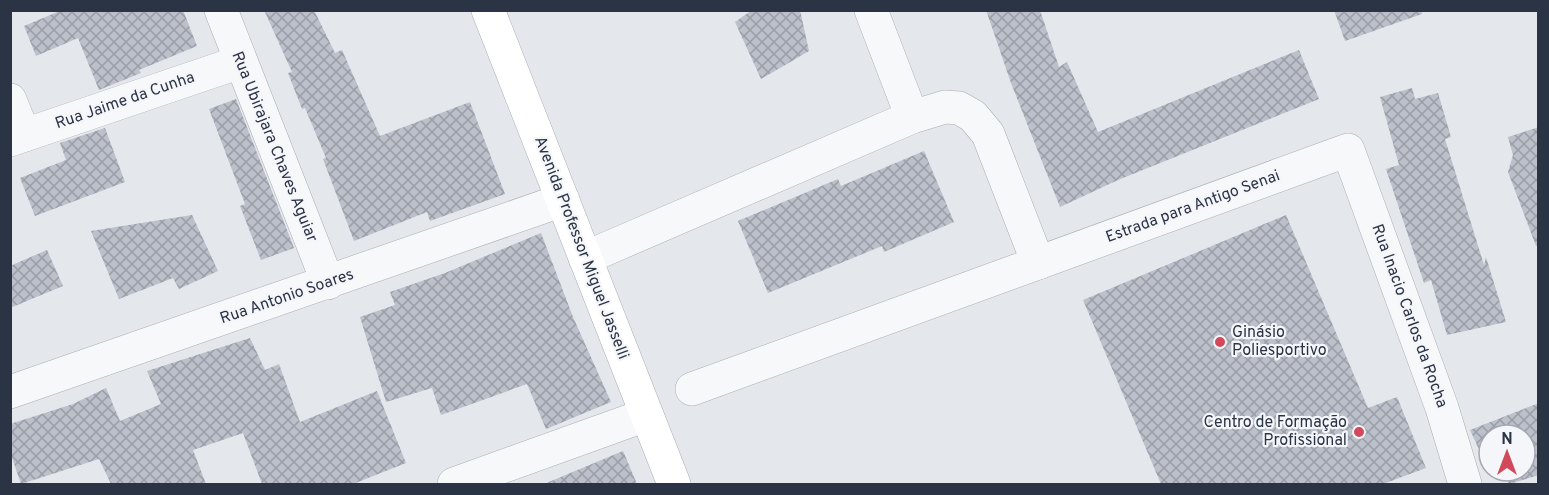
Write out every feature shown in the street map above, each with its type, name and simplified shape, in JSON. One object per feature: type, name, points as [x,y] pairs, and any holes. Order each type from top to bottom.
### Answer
[{"type":"street","name":"Rua Ubirajara Chaves Aguiar","points":[[221,10],[328,283]]},
{"type":"street","name":"Avenida Professor Miguel Jasselli","points":[[488,10],[674,484]]},
{"type":"street","points":[[871,10],[912,117]]},
{"type":"street","name":"Rua Jaime da Cunha","points":[[17,137],[240,62]]},
{"type":"street","points":[[10,100],[17,137]]},
{"type":"street","points":[[585,258],[912,117],[945,107],[958,108],[973,116],[988,134],[1038,263]]},
{"type":"street","name":"Estrada para Antigo Senai","points":[[692,389],[1348,150]]},
{"type":"street","name":"Rua Inacio Carlos da Rocha","points":[[1348,150],[1438,398],[1465,484]]},
{"type":"street","name":"Rua Antonio Soares","points":[[10,392],[563,200]]},
{"type":"street","points":[[454,484],[646,415]]},
{"type":"building","points":[[62,10],[183,10],[197,46],[139,70],[141,73],[99,90],[78,38],[36,56],[24,26]]},
{"type":"building","points":[[264,10],[314,10],[335,53],[342,50],[380,136],[470,102],[505,194],[430,221],[427,212],[354,241],[323,159],[326,158],[305,108],[302,109],[288,73],[292,72]]},
{"type":"building","points":[[752,10],[800,10],[809,51],[761,79],[735,22]]},
{"type":"building","points":[[986,10],[1040,10],[1059,67],[1067,62],[1098,132],[1299,50],[1319,99],[1118,180],[1060,207],[1011,83]]},
{"type":"building","points":[[1334,10],[1421,10],[1422,14],[1345,41]]},
{"type":"building","points":[[1412,88],[1415,99],[1438,93],[1451,137],[1445,139],[1484,265],[1486,257],[1506,322],[1447,335],[1431,280],[1424,283],[1386,169],[1399,165],[1380,97]]},
{"type":"building","points":[[236,99],[294,248],[261,260],[240,206],[245,204],[209,109]]},
{"type":"building","points":[[1539,127],[1539,245],[1536,246],[1508,172],[1513,155],[1508,137]]},
{"type":"building","points":[[105,128],[125,182],[35,216],[20,178],[66,160],[60,143]]},
{"type":"building","points":[[924,151],[954,222],[884,252],[882,246],[768,293],[738,221],[838,179],[841,186]]},
{"type":"building","points":[[192,215],[218,271],[179,289],[173,278],[119,299],[91,231]]},
{"type":"building","name":"Ginásio Poliesportivo","points":[[1286,215],[1368,408],[1397,397],[1426,468],[1383,484],[1161,484],[1083,300]]},
{"type":"building","points":[[541,233],[573,317],[611,402],[546,429],[527,384],[441,415],[432,388],[386,402],[360,317],[395,305],[390,292],[445,273]]},
{"type":"building","points":[[47,250],[63,286],[10,308],[10,266]]},
{"type":"building","points":[[250,338],[265,370],[279,364],[300,422],[377,391],[406,463],[353,484],[262,484],[243,433],[193,450],[206,484],[111,484],[99,459],[21,484],[10,452],[10,424],[73,404],[106,388],[120,421],[161,404],[147,371]]},
{"type":"building","points":[[1539,403],[1539,475],[1537,476],[1537,423],[1488,423]]},
{"type":"building","points":[[1477,427],[1477,445],[1470,430]]},
{"type":"building","points":[[623,451],[637,484],[544,484]]},
{"type":"place","name":"Ginásio Poliesportivo","points":[[1220,342]]},
{"type":"place","name":"Centro de Formação Profissional","points":[[1359,432]]}]
